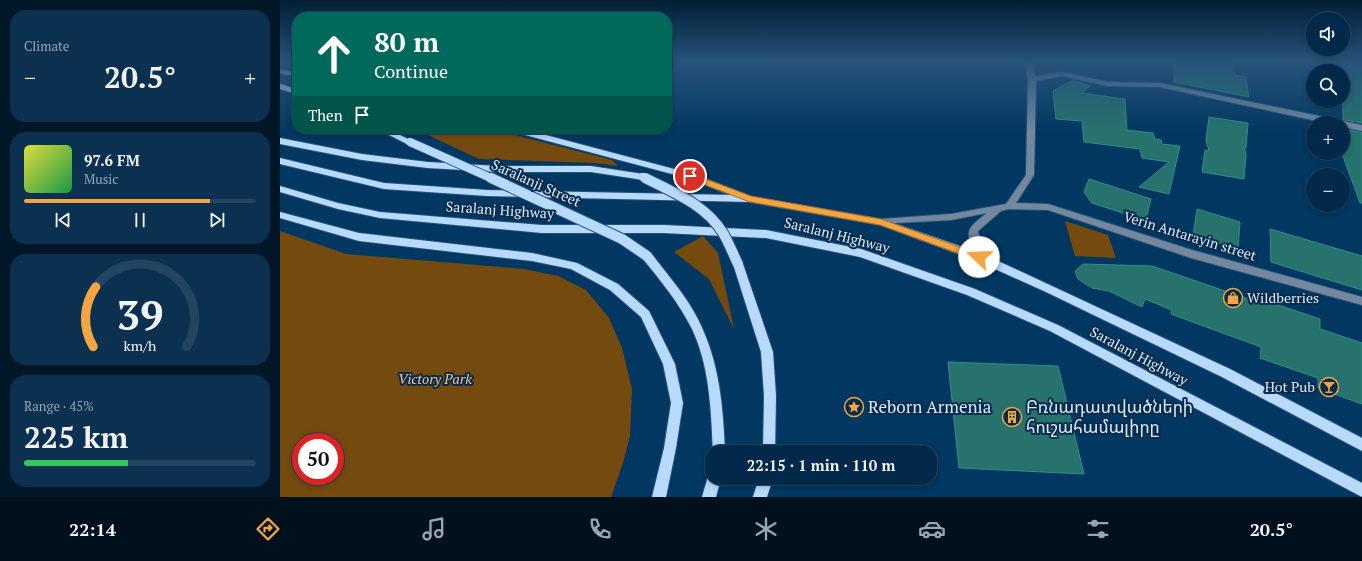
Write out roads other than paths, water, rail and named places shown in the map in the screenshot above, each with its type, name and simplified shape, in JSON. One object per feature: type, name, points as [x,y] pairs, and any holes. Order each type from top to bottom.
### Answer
[{"type":"main road","points":[[280,86],[292,90]]},
{"type":"main road","name":"Saralanji Street","points":[[392,134],[569,213],[622,239],[647,256],[690,313],[710,358],[718,406],[719,445]]},
{"type":"main road","points":[[532,134],[690,176],[750,199]]},
{"type":"main road","points":[[280,141],[362,157],[428,165],[498,169],[591,170],[643,177],[687,198],[705,212],[720,229],[738,264],[767,352],[770,396],[769,445]]},
{"type":"main road","name":"Saralanj Highway","points":[[280,161],[384,186],[487,193],[750,199],[881,222],[979,257],[1226,373],[1362,445]]},
{"type":"main road","name":"Saralanj Highway","points":[[280,190],[380,215],[542,229],[664,229],[766,234],[862,253],[952,284],[1054,328],[1362,490]]},
{"type":"main road","points":[[280,215],[359,237],[532,258],[573,266],[614,287],[645,314],[669,364],[676,403],[670,448],[659,497]]},
{"type":"main road","points":[[709,497],[712,485]]},
{"type":"main road","points":[[760,497],[764,485]]},
{"type":"street","points":[[979,257],[971,235],[974,228],[998,210],[1009,206],[1030,175],[1032,85]]},
{"type":"street","points":[[1161,85],[1306,116]]},
{"type":"street","points":[[1350,125],[1362,128]]},
{"type":"street","name":"Verin Antarayin street","points":[[1009,206],[1048,207],[1191,254],[1362,301]]},
{"type":"street","points":[[881,222],[951,217],[983,210],[998,210]]},
{"type":"place","name":"Wildberries","points":[[1233,298]]},
{"type":"place","name":"Hot Pub","points":[[1329,387]]},
{"type":"place","name":"Reborn Armenia","points":[[854,407]]},
{"type":"place","name":"Բռնադատվածների հուշահամալիրը","points":[[1012,417]]},
{"type":"park label","name":"Victory Park","points":[[435,379]]}]
